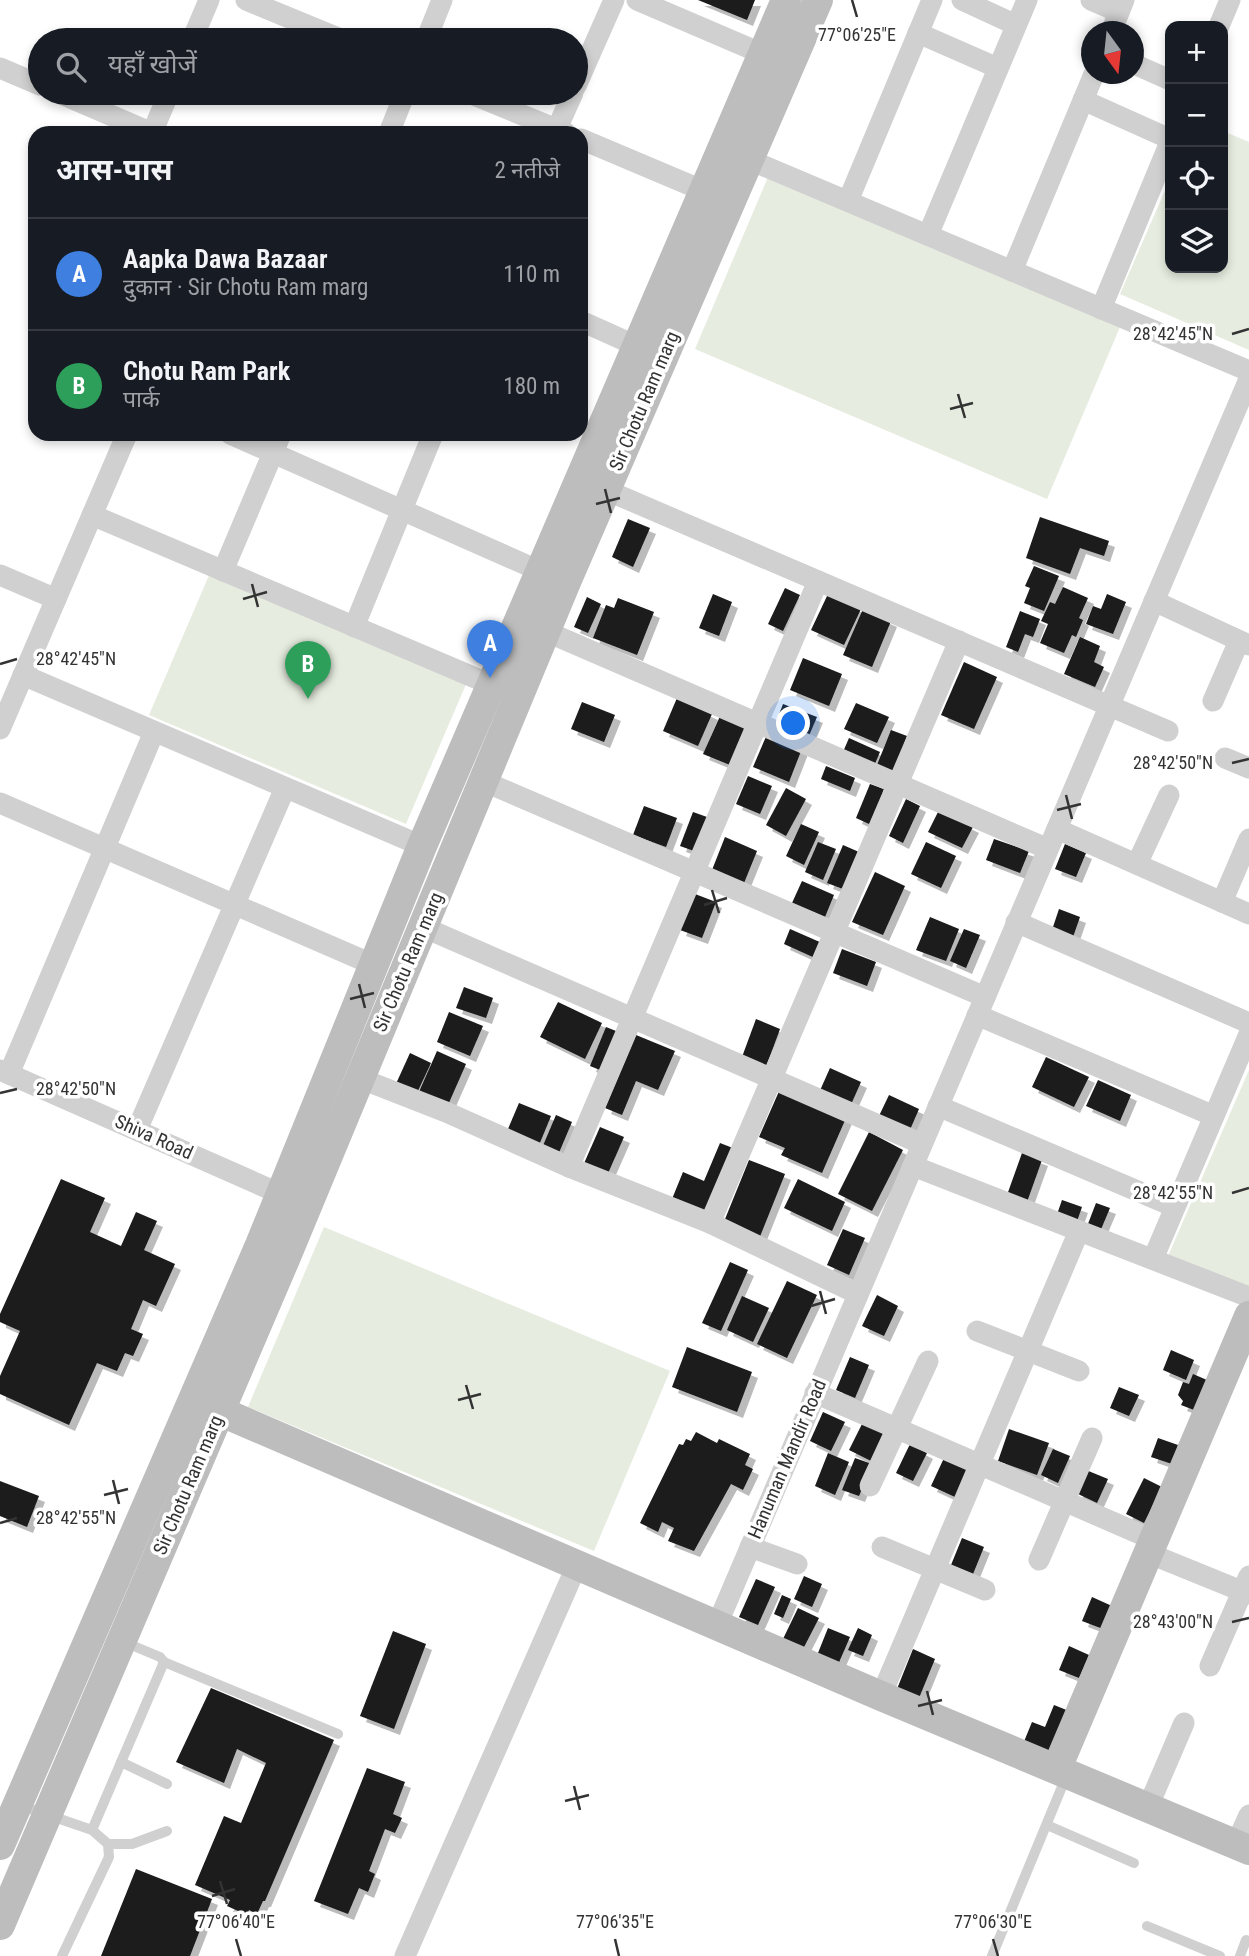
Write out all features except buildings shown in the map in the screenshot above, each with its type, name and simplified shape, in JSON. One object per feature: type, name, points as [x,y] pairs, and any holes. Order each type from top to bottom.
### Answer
[{"type":"street","points":[[197,28],[209,0]]},
{"type":"street","points":[[246,0],[314,28]]},
{"type":"street","points":[[431,28],[442,0]]},
{"type":"street","points":[[588,59],[614,0]]},
{"type":"street","points":[[637,0],[762,54]]},
{"type":"street","name":"Sir Chotu Ram marg","points":[[294,1200],[359,1079],[606,490],[704,191],[736,154],[762,54],[786,0]]},
{"type":"street","name":"Sir Chotu Ram marg","points":[[0,1844],[206,1406],[294,1200],[374,965],[540,570],[650,352],[736,154],[818,0]]},
{"type":"street","points":[[848,201],[932,0]]},
{"type":"street","points":[[962,0],[1016,25]]},
{"type":"street","points":[[928,235],[1027,0]]},
{"type":"street","points":[[1091,0],[1118,15]]},
{"type":"street","points":[[1221,21],[1230,0]]},
{"type":"street","points":[[918,33],[998,68]]},
{"type":"street","points":[[0,68],[28,80]]},
{"type":"street","points":[[1144,69],[1165,78]]},
{"type":"street","points":[[1012,271],[1090,84]]},
{"type":"street","points":[[1083,100],[1165,139]]},
{"type":"street","points":[[87,105],[136,126]]},
{"type":"street","points":[[155,126],[164,105]]},
{"type":"street","points":[[392,126],[400,105]]},
{"type":"street","points":[[497,105],[545,126]]},
{"type":"street","points":[[561,126],[569,105]]},
{"type":"street","points":[[588,142],[704,191]]},
{"type":"street","points":[[1101,309],[1168,147]]},
{"type":"street","points":[[736,154],[1249,371]]},
{"type":"street","points":[[588,324],[650,352]]},
{"type":"street","name":"Hanuman Mandir Road","points":[[717,1625],[1249,379]]},
{"type":"street","points":[[0,729],[124,441]]},
{"type":"street","points":[[354,627],[430,441]]},
{"type":"street","points":[[223,571],[277,443],[401,509],[540,570]]},
{"type":"street","points":[[606,490],[1168,731]]},
{"type":"street","points":[[92,515],[492,685]]},
{"type":"street","points":[[0,575],[56,599]]},
{"type":"street","points":[[569,1167],[818,581]]},
{"type":"street","points":[[1154,601],[1244,643],[1213,701]]},
{"type":"street","points":[[545,631],[1048,849]]},
{"type":"street","points":[[710,1223],[958,641]]},
{"type":"street","points":[[23,675],[422,846]]},
{"type":"street","points":[[4,1072],[154,732]]},
{"type":"street","points":[[1225,758],[1249,768]]},
{"type":"street","points":[[484,781],[834,932],[981,1006],[1214,1116]]},
{"type":"street","points":[[137,1130],[285,788]]},
{"type":"street","points":[[1137,864],[1169,795]]},
{"type":"street","points":[[0,803],[374,965]]},
{"type":"street","points":[[1057,829],[1249,914]]},
{"type":"street","points":[[1222,902],[1249,839]]},
{"type":"street","points":[[1016,922],[1249,1023]]},
{"type":"street","points":[[422,927],[922,1144]]},
{"type":"street","points":[[1153,1259],[1249,1034]]},
{"type":"street","name":"Shiva Road","points":[[4,1072],[294,1200]]},
{"type":"street","points":[[359,1079],[446,1112],[569,1167],[710,1223],[858,1294]]},
{"type":"street","points":[[938,1106],[1175,1207]]},
{"type":"street","points":[[913,1166],[1249,1297]]},
{"type":"street","points":[[881,1696],[1079,1231]]},
{"type":"street","points":[[1062,1770],[1151,1547],[1242,1350],[1249,1316]]},
{"type":"street","points":[[978,1331],[1079,1371]]},
{"type":"street","points":[[870,1486],[928,1361]]},
{"type":"street","points":[[815,1393],[1065,1502],[1151,1547],[1247,1587],[1210,1666]]},
{"type":"street","points":[[206,1406],[881,1696],[1243,1847],[1249,1815]]},
{"type":"street","name":"Sir Chotu Ram marg","points":[[0,1924],[122,1641],[206,1406]]},
{"type":"street","points":[[1039,1560],[1092,1438]]},
{"type":"street","points":[[882,1547],[985,1590]]},
{"type":"street","points":[[750,1548],[797,1564]]},
{"type":"street","points":[[405,1956],[577,1565]]},
{"type":"street","points":[[1148,1807],[1184,1723]]},
{"type":"lane","points":[[122,1641],[160,1657],[164,1662],[338,1734]]},
{"type":"lane","points":[[92,1830],[164,1662]]},
{"type":"lane","points":[[121,1762],[167,1784]]},
{"type":"lane","points":[[992,1956],[1046,1825],[1062,1770]]},
{"type":"lane","points":[[17,1805],[92,1830],[108,1844],[132,1844],[167,1831]]},
{"type":"lane","points":[[1046,1825],[1134,1863]]},
{"type":"lane","points":[[62,1956],[109,1857],[108,1844]]},
{"type":"lane","points":[[1147,1926],[1220,1956]]},
{"type":"lane","points":[[1240,1956],[1246,1940]]},
{"type":"shaded area","points":[[1228,133],[1249,142],[1249,350],[1120,294],[1165,190],[1165,273],[1228,273]]},
{"type":"shaded area","points":[[768,177],[1120,327],[1047,499],[695,349]]},
{"type":"shaded area","points":[[210,573],[467,682],[406,824],[149,715]]},
{"type":"shaded area","points":[[1249,1070],[1249,1290],[1168,1256]]},
{"type":"shaded area","points":[[324,1227],[670,1371],[594,1551],[248,1407]]},
{"type":"place","name":"Aapka Dawa Bazaar","points":[[490,678]]},
{"type":"place","name":"Chotu Ram Park","points":[[308,699]]}]
